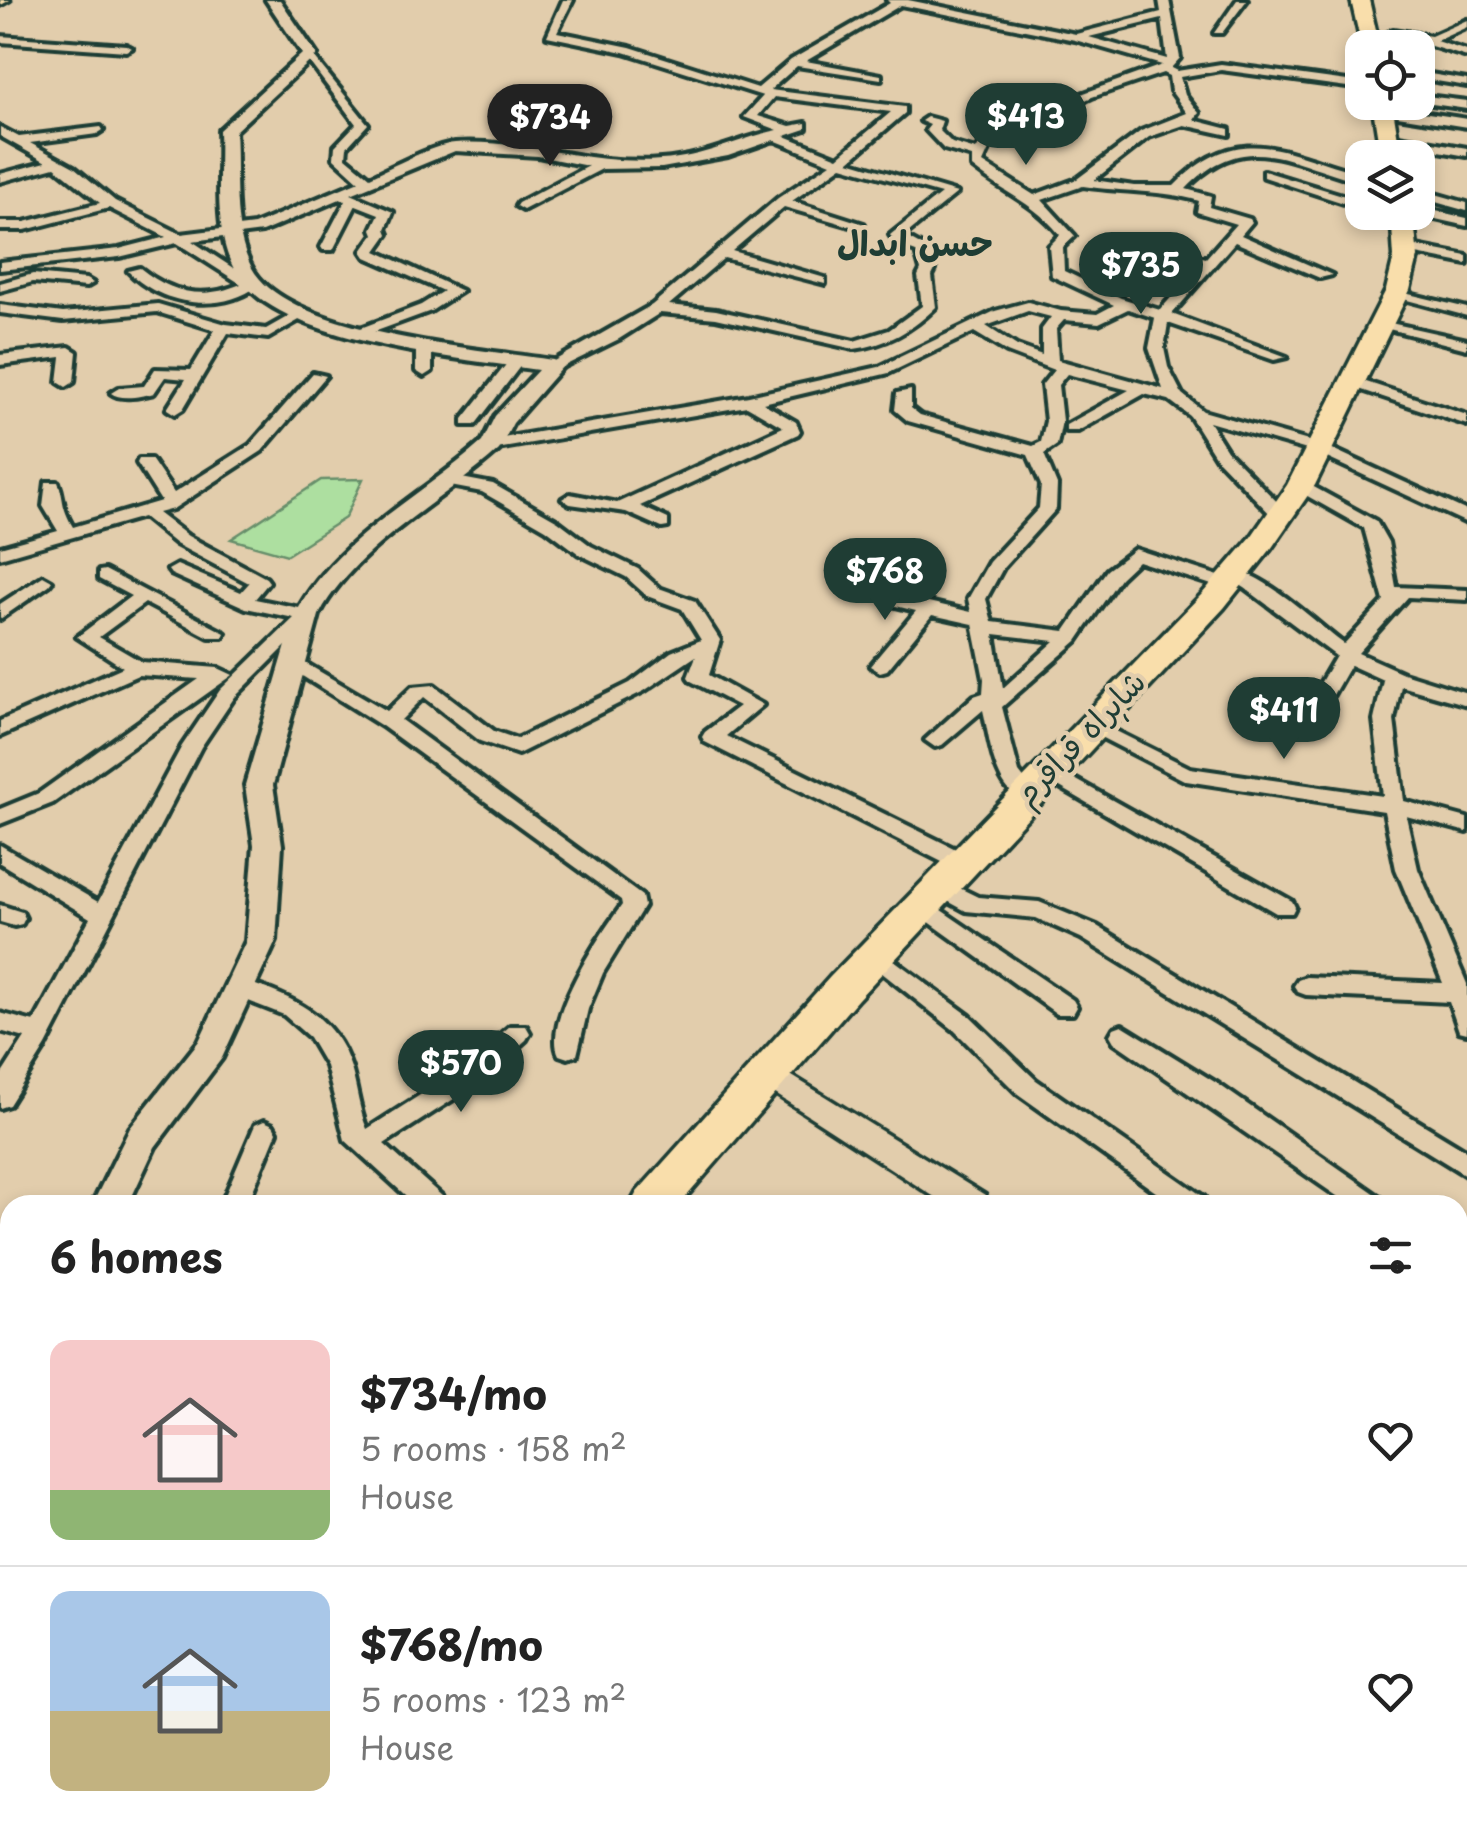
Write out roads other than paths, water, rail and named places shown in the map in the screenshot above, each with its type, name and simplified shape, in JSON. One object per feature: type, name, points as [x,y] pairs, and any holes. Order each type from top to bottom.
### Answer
[{"type":"highway","points":[[1360,0],[1367,30]]},
{"type":"highway","name":"شاہراہ قراقرم","points":[[661,1195],[875,955],[1231,580],[1281,515],[1320,449],[1404,274],[1405,230]]},
{"type":"main road","points":[[273,0],[310,55],[227,130],[237,254],[252,285],[301,315],[363,332],[424,360],[517,360],[553,366]]},
{"type":"main road","points":[[115,1195],[142,1138],[211,1049],[261,940],[268,846],[259,785],[307,616],[320,590],[403,514],[451,482],[491,445],[503,421],[553,366]]},
{"type":"street","points":[[553,366],[614,336],[657,308],[782,202],[840,162],[900,108],[766,92],[626,49],[550,34],[568,0]]},
{"type":"street","points":[[1037,198],[1082,182],[1114,162],[1145,134],[1184,121],[1192,113],[1178,96],[1164,0]]},
{"type":"street","points":[[1218,30],[1242,0]]},
{"type":"street","points":[[0,266],[119,253],[179,238],[257,230],[347,196],[368,182],[453,148],[538,152],[600,165],[662,164],[724,153],[796,128],[750,117],[766,92],[794,62],[896,1],[1076,37],[1174,70],[1260,87]]},
{"type":"street","points":[[1076,37],[1167,14]]},
{"type":"street","points":[[1435,36],[1467,23]]},
{"type":"street","points":[[0,39],[126,48]]},
{"type":"street","points":[[1435,46],[1467,54]]},
{"type":"street","points":[[310,55],[362,124],[341,146],[340,158],[368,182]]},
{"type":"street","points":[[794,62],[877,77]]},
{"type":"street","points":[[1279,357],[1124,305],[1057,273],[1056,246],[1068,236],[1037,198],[976,164],[987,141],[1088,96],[1174,70],[1221,67],[1345,84]]},
{"type":"street","points":[[1435,77],[1467,82]]},
{"type":"street","points":[[1435,101],[1467,105]]},
{"type":"street","points":[[1435,116],[1467,122]]},
{"type":"street","points":[[927,121],[938,124],[932,130],[943,143],[979,155]]},
{"type":"street","points":[[1184,121],[1225,132]]},
{"type":"street","points":[[0,152],[19,143],[97,130]]},
{"type":"street","points":[[0,132],[56,162],[110,204],[179,238],[252,285]]},
{"type":"street","points":[[657,308],[716,314],[854,345],[875,342],[911,322],[931,302],[922,250],[902,242],[898,235],[951,192],[840,162],[772,136]]},
{"type":"street","points":[[1177,190],[1208,161],[1229,150],[1250,147],[1313,160],[1345,174]]},
{"type":"street","points":[[1435,150],[1467,152]]},
{"type":"street","points":[[0,178],[56,162]]},
{"type":"street","points":[[523,206],[600,165]]},
{"type":"street","points":[[1268,174],[1345,199]]},
{"type":"street","points":[[1082,182],[1134,190],[1177,190],[1206,198],[1202,209],[1245,222],[1163,316],[1154,336],[1154,352],[1174,397]]},
{"type":"street","points":[[328,246],[347,196]]},
{"type":"street","points":[[347,196],[386,212],[379,229],[381,234],[368,251],[455,291],[432,300],[426,308],[363,332]]},
{"type":"street","points":[[782,202],[859,227]]},
{"type":"street","points":[[1,226],[35,224],[110,204]]},
{"type":"street","points":[[1435,211],[1467,207]]},
{"type":"street","points":[[1435,218],[1467,222]]},
{"type":"street","points":[[1426,230],[1467,260]]},
{"type":"street","points":[[1232,236],[1324,275]]},
{"type":"street","points":[[1136,243],[1208,263]]},
{"type":"street","points":[[722,253],[820,282]]},
{"type":"street","points":[[135,270],[156,291],[219,301],[252,285]]},
{"type":"street","points":[[0,288],[32,278],[86,283]]},
{"type":"street","points":[[491,445],[749,402],[884,370],[975,326],[1028,306],[1060,315],[1099,319],[1124,305]]},
{"type":"street","points":[[0,309],[62,317],[158,308],[224,328],[273,334],[301,315]]},
{"type":"street","points":[[1390,308],[1467,312]]},
{"type":"street","points":[[1390,308],[1467,346]]},
{"type":"street","points":[[905,393],[903,410],[914,418],[1035,452],[1049,444],[1054,421],[1050,385],[1057,365],[1049,329],[1060,315]]},
{"type":"street","points":[[911,322],[950,338]]},
{"type":"street","points":[[975,326],[1012,349],[1174,397],[1197,414],[1320,449],[1467,518]]},
{"type":"street","points":[[175,408],[224,328]]},
{"type":"street","points":[[0,360],[69,352],[66,382]]},
{"type":"street","points":[[469,422],[517,360]]},
{"type":"street","points":[[120,393],[149,390],[160,372],[194,375]]},
{"type":"street","points":[[0,553],[148,513],[172,502],[256,448],[318,376]]},
{"type":"street","points":[[1352,382],[1467,420]]},
{"type":"street","points":[[1072,428],[1141,389]]},
{"type":"street","points":[[570,499],[614,509],[626,506],[792,431],[790,426],[749,402]]},
{"type":"street","points":[[1197,414],[1202,427],[1224,454],[1281,515]]},
{"type":"street","points":[[1035,452],[1048,485],[1047,509],[995,566],[978,599],[994,679],[992,701],[1009,774],[1037,783],[1284,907]]},
{"type":"street","points":[[145,463],[172,502]]},
{"type":"street","points":[[451,482],[487,488],[552,525],[585,550],[632,572],[653,592],[689,605],[710,643],[698,677],[753,705],[712,737],[974,905],[1039,910],[1089,932],[1339,1082],[1467,1165]]},
{"type":"street","points":[[1301,485],[1370,525],[1378,535],[1386,589],[1392,599]]},
{"type":"street","points":[[52,486],[52,506],[69,534]]},
{"type":"street","points":[[626,506],[662,522]]},
{"type":"street","points":[[148,513],[182,540],[260,582],[244,600]]},
{"type":"street","points":[[935,740],[981,701],[992,701],[1011,692],[1070,637],[1113,574],[1135,554],[1262,588],[1347,654],[1394,677],[1467,699]]},
{"type":"street","points":[[177,570],[272,610],[307,616]]},
{"type":"street","points":[[105,575],[216,634]]},
{"type":"street","points":[[0,613],[43,581]]},
{"type":"street","points":[[1312,716],[1347,654],[1402,591],[1467,595]]},
{"type":"street","points":[[142,597],[86,637],[140,669],[244,678]]},
{"type":"street","points":[[890,600],[984,624],[1070,637]]},
{"type":"street","points":[[880,666],[926,610]]},
{"type":"street","points":[[0,1098],[40,1033],[192,746],[227,694],[307,616]]},
{"type":"street","points":[[389,721],[410,698],[427,689],[487,736],[518,747],[637,687],[678,656],[710,643]]},
{"type":"street","points":[[292,664],[389,721],[630,896],[633,906],[594,965],[570,1029],[568,1048]]},
{"type":"street","points":[[0,730],[140,669]]},
{"type":"street","points":[[0,816],[46,798],[218,674]]},
{"type":"street","points":[[1394,677],[1384,720],[1393,805],[1407,869],[1459,993],[1467,1024]]},
{"type":"street","points":[[1090,726],[1186,774],[1393,805],[1467,825]]},
{"type":"street","points":[[0,853],[103,915]]},
{"type":"street","points":[[941,884],[1065,1007]]},
{"type":"street","points":[[875,955],[950,1013],[1027,1086],[1181,1195]]},
{"type":"street","points":[[1306,986],[1459,993]]},
{"type":"street","points":[[241,989],[292,1008],[318,1030],[338,1066],[354,1133],[423,1195]]},
{"type":"street","points":[[0,1022],[40,1033]]},
{"type":"street","points":[[365,1143],[464,1079],[518,1033]]},
{"type":"street","points":[[1122,1035],[1357,1195]]},
{"type":"street","points":[[771,1074],[959,1195]]},
{"type":"street","points":[[238,1195],[264,1132]]},
{"type":"district","name":"حسن ابدال","points":[[915,244]]}]
